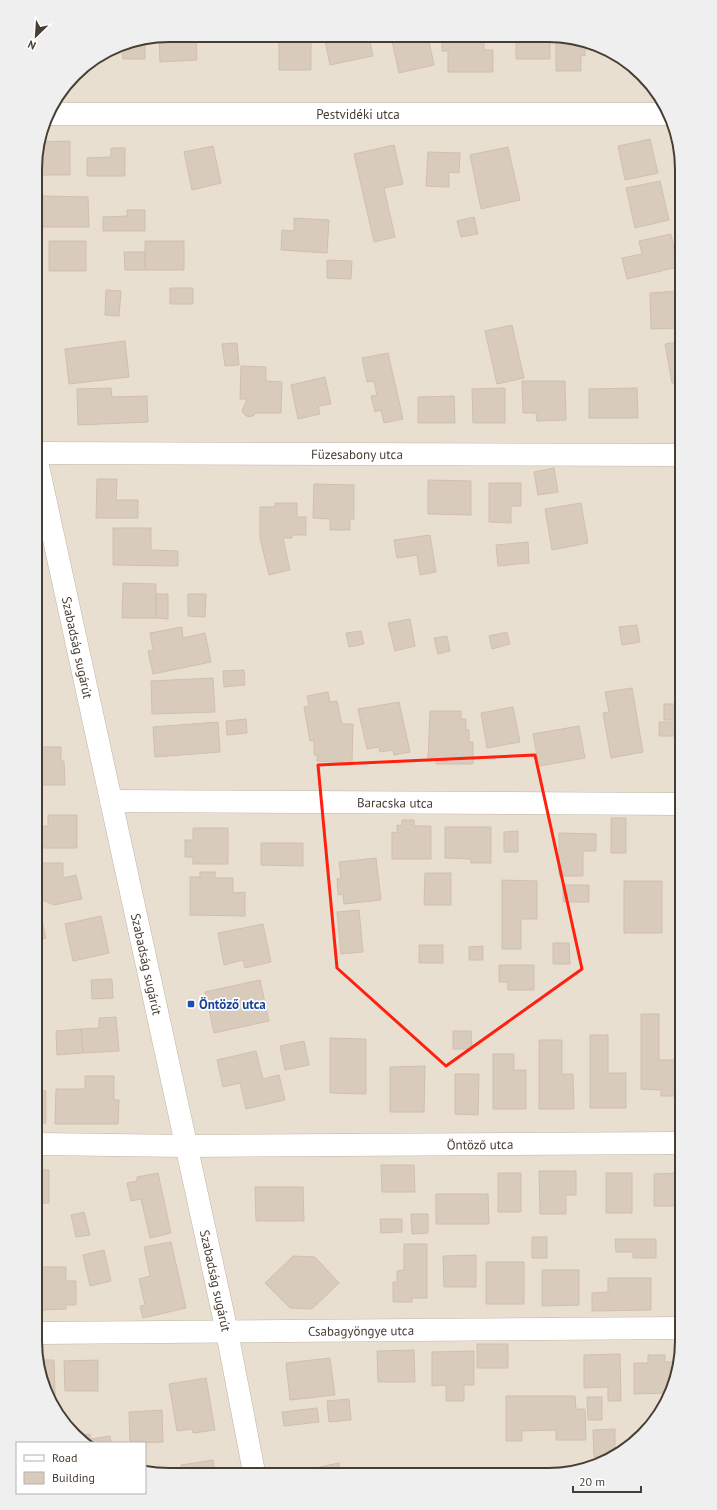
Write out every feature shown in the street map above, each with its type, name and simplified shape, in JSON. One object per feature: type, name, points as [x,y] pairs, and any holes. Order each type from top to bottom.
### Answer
[{"type":"street","name":"Pestvidéki utca","points":[[55,114],[662,114]]},
{"type":"street","name":"Füzesabony utca","points":[[42,453],[675,455]]},
{"type":"street","name":"Szabadság sugárút","points":[[42,484],[227,1332],[253,1468]]},
{"type":"street","name":"Baracska utca","points":[[111,801],[675,804]]},
{"type":"street","name":"Öntöző utca","points":[[42,1144],[186,1146],[675,1143]]},
{"type":"street","name":"Csabagyöngye utca","points":[[42,1333],[675,1328]]},
{"type":"highlighted area","points":[[535,755],[582,969],[446,1066],[337,968],[318,765]]},
{"type":"shaded area","points":[[169,42],[548,42],[573,44],[612,59],[638,79],[658,105],[671,136],[675,169],[675,1350],[673,1366],[668,1382],[658,1405],[649,1418],[632,1437],[619,1447],[581,1464],[548,1468],[169,1468],[146,1466],[146,1442],[92,1442],[85,1437],[68,1418],[59,1405],[46,1374],[42,1341],[42,160],[46,136],[55,113],[63,98],[79,79],[105,59],[144,44]]},
{"type":"building","points":[[196,42],[197,60],[160,62],[159,43]]},
{"type":"building","points":[[279,42],[311,42],[311,70],[279,70]]},
{"type":"building","points":[[325,42],[370,42],[373,56],[330,65]]},
{"type":"building","points":[[392,42],[429,42],[434,65],[399,73]]},
{"type":"building","points":[[442,42],[484,42],[484,50],[493,50],[493,72],[448,72],[448,51],[442,51]]},
{"type":"building","points":[[516,42],[550,42],[550,59],[516,59]]},
{"type":"building","points":[[556,42],[573,44],[585,48],[585,56],[581,55],[581,71],[556,71]]},
{"type":"building","points":[[145,44],[145,59],[123,59],[122,51]]},
{"type":"building","points":[[650,139],[658,173],[625,180],[618,146]]},
{"type":"building","points":[[70,141],[70,175],[42,175],[42,160],[45,142]]},
{"type":"building","points":[[394,145],[403,184],[384,188],[395,237],[374,242],[354,154]]},
{"type":"building","points":[[213,146],[221,183],[192,190],[184,152]]},
{"type":"building","points":[[508,147],[520,200],[481,209],[470,155]]},
{"type":"building","points":[[111,148],[125,148],[125,176],[87,176],[87,158],[111,157]]},
{"type":"building","points":[[428,152],[460,153],[459,173],[449,172],[449,187],[426,186]]},
{"type":"building","points":[[660,181],[669,220],[635,228],[626,188]]},
{"type":"building","points":[[43,196],[88,197],[89,227],[43,227]]},
{"type":"building","points":[[127,210],[145,210],[145,231],[103,231],[103,217],[127,216]]},
{"type":"building","points":[[474,217],[478,234],[461,237],[457,221]]},
{"type":"building","points":[[294,218],[329,220],[327,253],[281,250],[282,230],[294,231]]},
{"type":"building","points":[[671,234],[675,253],[675,268],[627,279],[622,258],[642,254],[639,241]]},
{"type":"building","points":[[49,241],[86,241],[86,271],[49,271]]},
{"type":"building","points":[[145,241],[184,241],[184,270],[145,270]]},
{"type":"building","points":[[124,252],[145,252],[145,270],[125,270]]},
{"type":"building","points":[[327,260],[352,261],[351,279],[327,278]]},
{"type":"building","points":[[170,288],[193,288],[193,304],[170,304]]},
{"type":"building","points":[[106,290],[121,291],[119,316],[105,315]]},
{"type":"building","points":[[675,291],[675,328],[651,329],[650,293]]},
{"type":"building","points":[[512,325],[524,378],[497,384],[485,331]]},
{"type":"building","points":[[125,341],[129,377],[69,384],[65,349]]},
{"type":"building","points":[[675,342],[675,382],[672,383],[665,344]]},
{"type":"building","points":[[237,343],[239,365],[225,366],[222,344]]},
{"type":"building","points":[[388,353],[403,419],[384,423],[381,410],[375,412],[371,396],[377,395],[374,381],[367,382],[362,358]]},
{"type":"building","points":[[241,366],[266,367],[266,381],[282,382],[281,413],[256,413],[249,417],[245,415],[242,411],[247,399],[240,399]]},
{"type":"building","points":[[325,377],[331,404],[318,406],[320,414],[298,419],[291,385]]},
{"type":"building","points":[[522,381],[565,381],[566,420],[537,421],[536,413],[523,413]]},
{"type":"building","points":[[111,388],[112,397],[147,396],[148,422],[78,425],[77,389]]},
{"type":"building","points":[[505,388],[505,423],[473,423],[472,389]]},
{"type":"building","points":[[637,388],[638,418],[589,418],[589,389]]},
{"type":"building","points":[[454,396],[455,423],[418,423],[418,397]]},
{"type":"building","points":[[554,468],[558,492],[538,495],[534,472]]},
{"type":"building","points":[[97,479],[117,479],[116,500],[138,500],[138,518],[96,518]]},
{"type":"building","points":[[428,480],[471,481],[471,515],[428,514]]},
{"type":"building","points":[[489,483],[521,483],[521,506],[511,506],[511,523],[489,522]]},
{"type":"building","points":[[314,484],[354,485],[354,519],[350,519],[350,530],[330,530],[330,519],[313,518]]},
{"type":"building","points":[[275,503],[297,503],[297,517],[306,517],[306,535],[292,535],[292,538],[283,538],[290,570],[269,575],[260,538],[260,507],[275,507]]},
{"type":"building","points":[[581,503],[588,543],[552,550],[545,509]]},
{"type":"building","points":[[113,528],[151,528],[151,550],[178,551],[178,566],[113,565]]},
{"type":"building","points":[[430,535],[436,572],[420,575],[417,555],[397,558],[394,540]]},
{"type":"building","points":[[528,542],[529,563],[498,566],[496,545]]},
{"type":"building","points":[[123,583],[156,584],[156,618],[122,618]]},
{"type":"building","points":[[156,594],[168,594],[168,619],[156,618]]},
{"type":"building","points":[[188,594],[206,594],[205,617],[188,616]]},
{"type":"building","points":[[410,619],[415,646],[395,651],[388,623]]},
{"type":"building","points":[[637,625],[640,642],[622,645],[619,627]]},
{"type":"building","points":[[182,627],[183,638],[205,633],[211,662],[153,674],[148,651],[153,650],[150,633]]},
{"type":"building","points":[[361,631],[364,644],[349,647],[346,633]]},
{"type":"building","points":[[507,632],[510,644],[492,649],[489,636]]},
{"type":"building","points":[[447,636],[450,651],[438,654],[434,638]]},
{"type":"building","points":[[244,670],[245,685],[224,687],[223,671]]},
{"type":"building","points":[[213,678],[215,712],[152,714],[151,681]]},
{"type":"building","points":[[632,688],[643,752],[611,758],[603,713],[609,712],[605,692]]},
{"type":"building","points":[[328,692],[330,702],[337,701],[342,724],[353,724],[352,763],[317,761],[317,755],[314,755],[314,740],[310,741],[304,707],[309,706],[307,696]]},
{"type":"building","points":[[399,702],[410,752],[394,755],[393,750],[380,752],[379,747],[367,749],[358,709]]},
{"type":"building","points":[[664,704],[675,704],[675,720],[664,720]]},
{"type":"building","points":[[513,707],[520,742],[487,748],[481,713]]},
{"type":"building","points":[[430,711],[461,711],[461,719],[466,719],[466,730],[469,730],[469,742],[473,742],[473,764],[436,764],[436,758],[428,758]]},
{"type":"building","points":[[246,719],[247,733],[227,735],[226,721]]},
{"type":"building","points":[[218,722],[220,752],[155,757],[153,727]]},
{"type":"building","points":[[659,722],[675,722],[675,736],[659,736]]},
{"type":"building","points":[[579,726],[585,758],[539,766],[533,734]]},
{"type":"building","points":[[42,747],[61,747],[61,761],[64,761],[65,785],[42,785]]},
{"type":"building","points":[[48,815],[77,815],[77,848],[42,848],[42,826],[48,826]]},
{"type":"building","points":[[611,818],[626,818],[626,853],[611,853]]},
{"type":"building","points":[[402,820],[414,820],[414,826],[431,826],[431,859],[392,859],[392,832],[397,833],[397,825],[402,826]]},
{"type":"building","points":[[445,827],[491,827],[491,863],[471,863],[471,859],[445,858]]},
{"type":"building","points":[[193,828],[228,828],[228,864],[193,864],[193,857],[185,857],[185,840],[193,840]]},
{"type":"building","points":[[518,831],[518,852],[504,852],[504,832]]},
{"type":"building","points":[[559,833],[596,834],[596,851],[583,851],[583,876],[559,876]]},
{"type":"building","points":[[261,843],[303,843],[303,866],[261,865]]},
{"type":"building","points":[[376,858],[381,900],[344,904],[343,894],[338,895],[337,879],[341,878],[339,862]]},
{"type":"building","points":[[42,863],[63,863],[63,878],[76,875],[82,899],[54,905],[42,900]]},
{"type":"building","points":[[200,872],[215,872],[215,878],[233,878],[233,893],[245,892],[245,916],[190,915],[190,877],[200,877]]},
{"type":"building","points":[[425,873],[451,873],[451,905],[424,905]]},
{"type":"building","points":[[502,880],[537,881],[537,919],[521,919],[521,949],[502,949]]},
{"type":"building","points":[[624,881],[662,881],[662,933],[624,933]]},
{"type":"building","points":[[563,885],[589,885],[589,902],[563,902]]},
{"type":"building","points":[[359,910],[363,952],[341,954],[337,912]]},
{"type":"building","points":[[101,916],[109,953],[73,961],[65,924]]},
{"type":"building","points":[[42,921],[46,938],[42,939]]},
{"type":"building","points":[[263,924],[271,962],[245,968],[243,960],[224,965],[218,933]]},
{"type":"building","points":[[553,943],[569,943],[570,964],[553,964]]},
{"type":"building","points":[[419,945],[443,945],[443,963],[419,963]]},
{"type":"building","points":[[483,946],[483,960],[469,960],[469,947]]},
{"type":"building","points":[[499,965],[534,965],[534,990],[508,990],[508,982],[499,982]]},
{"type":"building","points":[[112,979],[113,998],[92,999],[91,980]]},
{"type":"building","points":[[260,980],[269,1021],[214,1033],[205,992]]},
{"type":"building","points":[[641,1014],[659,1014],[659,1060],[675,1060],[675,1096],[661,1096],[661,1090],[641,1089]]},
{"type":"building","points":[[116,1017],[119,1051],[83,1053],[81,1029],[99,1028],[99,1018]]},
{"type":"building","points":[[81,1029],[83,1053],[57,1055],[56,1031]]},
{"type":"building","points":[[453,1031],[471,1031],[472,1049],[453,1049]]},
{"type":"building","points":[[590,1035],[608,1035],[608,1073],[626,1073],[626,1108],[590,1108]]},
{"type":"building","points":[[330,1038],[366,1039],[366,1094],[330,1093]]},
{"type":"building","points":[[539,1040],[562,1040],[562,1074],[573,1074],[574,1109],[539,1109]]},
{"type":"building","points":[[304,1041],[309,1065],[285,1070],[280,1046]]},
{"type":"building","points":[[256,1051],[263,1079],[279,1075],[285,1100],[246,1109],[240,1083],[223,1087],[217,1060]]},
{"type":"building","points":[[493,1054],[514,1054],[514,1070],[526,1070],[526,1109],[493,1109]]},
{"type":"building","points":[[425,1066],[424,1112],[390,1112],[390,1067]]},
{"type":"building","points":[[455,1074],[479,1074],[478,1115],[455,1114]]},
{"type":"building","points":[[85,1076],[114,1076],[114,1100],[119,1100],[118,1124],[55,1124],[56,1089],[85,1089]]},
{"type":"building","points":[[42,1090],[46,1091],[46,1123],[42,1123]]},
{"type":"building","points":[[381,1165],[414,1165],[415,1192],[382,1192]]},
{"type":"building","points":[[42,1170],[49,1170],[49,1203],[42,1203]]},
{"type":"building","points":[[539,1171],[576,1171],[576,1195],[566,1195],[566,1214],[540,1214]]},
{"type":"building","points":[[158,1173],[171,1233],[150,1238],[141,1199],[131,1201],[127,1183],[137,1181],[137,1177]]},
{"type":"building","points":[[498,1173],[521,1173],[521,1212],[498,1212]]},
{"type":"building","points":[[606,1173],[632,1173],[632,1213],[606,1213]]},
{"type":"building","points":[[675,1173],[675,1206],[654,1206],[654,1174]]},
{"type":"building","points":[[255,1187],[303,1187],[304,1221],[256,1221]]},
{"type":"building","points":[[436,1194],[488,1194],[489,1224],[436,1224]]},
{"type":"building","points":[[84,1212],[90,1235],[76,1237],[71,1215]]},
{"type":"building","points":[[411,1214],[428,1214],[428,1233],[412,1234]]},
{"type":"building","points":[[380,1219],[402,1219],[402,1232],[381,1233]]},
{"type":"building","points":[[532,1237],[547,1237],[547,1258],[532,1258]]},
{"type":"building","points":[[615,1239],[656,1239],[656,1258],[633,1258],[633,1252],[616,1252]]},
{"type":"building","points":[[171,1242],[186,1308],[143,1318],[140,1306],[145,1305],[139,1279],[150,1276],[144,1247]]},
{"type":"building","points":[[404,1244],[427,1244],[427,1298],[412,1298],[412,1302],[393,1302],[393,1282],[397,1282],[397,1271],[404,1270]]},
{"type":"building","points":[[104,1250],[111,1281],[90,1286],[83,1255]]},
{"type":"building","points":[[476,1255],[476,1287],[444,1287],[443,1256]]},
{"type":"building","points":[[293,1256],[315,1257],[339,1283],[312,1309],[290,1308],[265,1283]]},
{"type":"building","points":[[486,1262],[524,1262],[524,1304],[486,1304]]},
{"type":"building","points":[[42,1267],[66,1267],[66,1281],[76,1281],[76,1305],[66,1305],[66,1309],[42,1310]]},
{"type":"building","points":[[542,1270],[579,1270],[579,1305],[542,1306]]},
{"type":"building","points":[[608,1278],[651,1278],[651,1310],[592,1311],[592,1293],[608,1292]]},
{"type":"building","points":[[477,1344],[508,1344],[508,1368],[477,1368]]},
{"type":"building","points":[[414,1350],[415,1382],[378,1382],[377,1351]]},
{"type":"building","points":[[474,1351],[474,1385],[464,1385],[464,1401],[446,1401],[446,1385],[432,1386],[432,1352]]},
{"type":"building","points":[[620,1354],[621,1401],[608,1401],[608,1387],[584,1388],[584,1355]]},
{"type":"building","points":[[648,1355],[665,1355],[665,1362],[674,1362],[664,1393],[634,1394],[634,1363],[648,1363]]},
{"type":"building","points":[[330,1358],[335,1395],[290,1400],[286,1363]]},
{"type":"building","points":[[43,1360],[54,1360],[55,1395],[46,1374]]},
{"type":"building","points":[[98,1360],[98,1391],[65,1391],[64,1361]]},
{"type":"building","points":[[206,1378],[215,1430],[193,1433],[192,1429],[177,1431],[169,1384]]},
{"type":"building","points":[[506,1396],[575,1396],[576,1409],[585,1409],[586,1440],[556,1440],[556,1430],[522,1431],[522,1441],[506,1441]]},
{"type":"building","points":[[587,1397],[602,1397],[602,1420],[588,1420]]},
{"type":"building","points":[[349,1399],[351,1420],[329,1422],[327,1401]]},
{"type":"building","points":[[317,1408],[319,1422],[284,1426],[282,1412]]},
{"type":"building","points":[[162,1410],[163,1442],[130,1442],[129,1412]]},
{"type":"building","points":[[615,1429],[615,1449],[600,1457],[594,1457],[593,1430]]},
{"type":"building","points":[[90,1434],[91,1439],[110,1436],[111,1442],[92,1442],[83,1435]]},
{"type":"building","points":[[213,1460],[214,1468],[182,1468],[181,1465]]},
{"type":"building","points":[[339,1463],[340,1468],[315,1468]]},
{"type":"place","name":"Öntöző utca","points":[[191,1004]]}]
